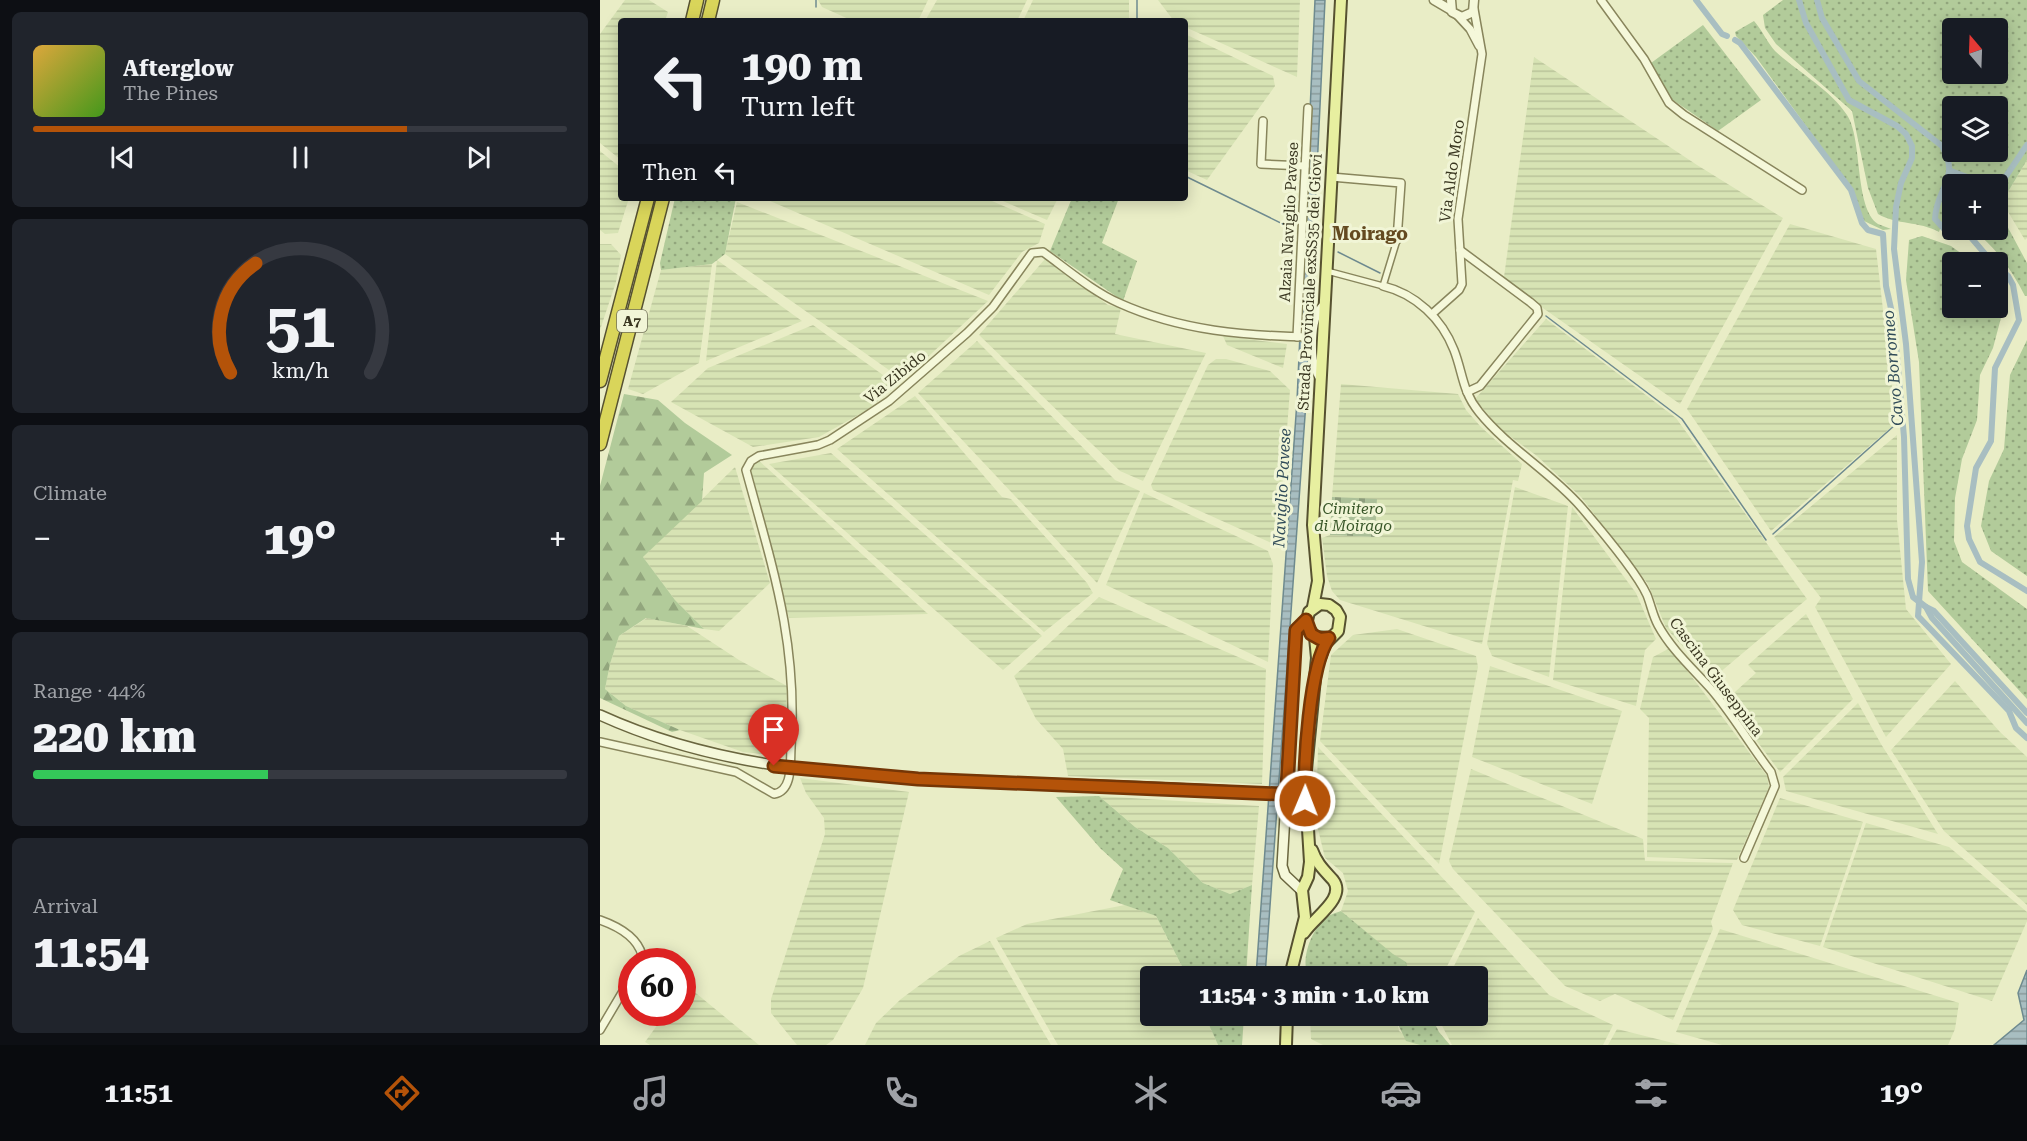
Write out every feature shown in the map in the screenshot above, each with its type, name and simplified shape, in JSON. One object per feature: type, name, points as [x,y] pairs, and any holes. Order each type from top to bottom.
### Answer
[{"type":"highway","points":[[693,18],[697,0]]},
{"type":"highway","points":[[709,18],[713,0]]},
{"type":"highway","name":"A7","points":[[600,381],[647,201]]},
{"type":"highway","name":"A7","points":[[600,444],[662,201]]},
{"type":"main road","points":[[1340,21],[1341,0]]},
{"type":"main road","points":[[1340,21],[1347,0]]},
{"type":"main road","name":"Strada Provinciale exSS35 dei Giovi","points":[[1313,607],[1318,581],[1313,525],[1323,304],[1340,21]]},
{"type":"main road","name":"Strada Provinciale exSS35 dei Giovi","points":[[1318,581],[1329,605]]},
{"type":"main road","points":[[1280,794],[1287,788],[1296,630],[1306,620],[1313,607],[1329,605],[1336,609],[1341,622],[1338,631],[1329,638],[1316,673]]},
{"type":"main road","points":[[1306,620],[1308,630],[1315,637],[1329,638]]},
{"type":"main road","points":[[1293,966],[1306,914],[1303,895],[1310,862],[1305,780],[1316,673],[1315,637]]},
{"type":"main road","points":[[600,715],[657,739],[692,749],[790,769],[918,779],[1280,794],[1286,799],[1282,869],[1287,878],[1314,908],[1330,905]]},
{"type":"main road","points":[[1299,941],[1311,923],[1330,905],[1337,891],[1317,863],[1308,839]]},
{"type":"main road","points":[[1306,880],[1317,874],[1329,877]]},
{"type":"main road","points":[[1286,1045],[1287,1026]]},
{"type":"street","points":[[1434,0],[1455,14],[1473,34],[1482,54]]},
{"type":"street","points":[[1451,0],[1455,14]]},
{"type":"street","points":[[1601,0],[1644,59],[1669,103],[1684,115],[1802,189]]},
{"type":"street","points":[[1455,14],[1467,16],[1475,3]]},
{"type":"street","name":"Via Aldo Moro","points":[[1432,314],[1459,290],[1462,284],[1458,219],[1482,54],[1475,3]]},
{"type":"street","name":"Alzaia Naviglio Pavese","points":[[1297,337],[1308,108]]},
{"type":"street","points":[[1263,120],[1261,164],[1305,166]]},
{"type":"street","points":[[1325,271],[1383,286],[1397,240],[1401,183],[1331,177]]},
{"type":"street","points":[[1460,250],[1530,302],[1538,314],[1480,386],[1467,392]]},
{"type":"street","name":"Via Zibido","points":[[790,769],[793,691],[790,648],[780,592],[746,470],[751,460],[776,452],[818,445],[882,406],[968,333],[993,307],[1027,256],[1036,251],[1043,252],[1104,295],[1150,315],[1214,332],[1312,338]]},
{"type":"street","name":"Cascina Giuseppina","points":[[1383,286],[1404,292],[1432,314],[1455,350],[1461,381],[1480,414],[1520,452],[1561,484],[1603,534],[1646,593],[1658,625],[1686,663],[1711,689],[1771,772],[1775,786],[1744,858]]},
{"type":"street","points":[[1320,379],[1314,370],[1312,338],[1317,311],[1323,304]]},
{"type":"street","points":[[600,742],[736,772],[774,794],[780,793],[785,788],[790,769]]},
{"type":"street","points":[[600,920],[625,932],[638,948]]},
{"type":"street","points":[[600,1030],[618,1000]]},
{"type":"green space","points":[[625,0],[649,0],[668,12],[666,18],[618,18],[618,158],[600,143],[600,34]]},
{"type":"green space","points":[[818,0],[928,0],[919,18],[846,18],[822,7]]},
{"type":"green space","points":[[937,0],[1027,0],[1018,18],[927,18]]},
{"type":"green space","points":[[1033,0],[1129,0],[1129,18],[1024,18]]},
{"type":"green space","points":[[1158,0],[1300,0],[1297,77],[1188,28],[1188,18],[1172,18]]},
{"type":"green space","points":[[1783,0],[2027,0],[2027,160],[2008,192],[2008,174],[1942,174],[1942,223],[1939,232],[1878,214],[1868,188],[1852,111],[1776,44],[1765,28],[1763,15]]},
{"type":"green space","points":[[1754,21],[1775,51],[1832,97],[1847,115],[1855,140],[1865,204],[1870,216],[1878,224],[1891,229],[1883,230],[1864,221],[1852,190],[1756,57],[1736,36],[1735,32]]},
{"type":"green space","points":[[1703,25],[1761,100],[1718,131],[1670,98],[1651,63]]},
{"type":"green space","points":[[1188,35],[1273,76],[1275,86],[1207,180],[1188,171]]},
{"type":"green space","points":[[1534,57],[1697,165],[1783,218],[1680,404],[1540,306],[1504,277]]},
{"type":"green space","points":[[600,151],[618,166],[618,201],[628,201],[618,233],[605,234],[600,230]]},
{"type":"green space","points":[[2027,160],[2027,238],[2025,240],[2008,212],[2008,192]]},
{"type":"green space","points":[[674,201],[735,201],[725,254],[712,264],[661,270],[660,263]]},
{"type":"green space","points":[[770,201],[992,201],[1045,224],[1039,243],[1022,252],[989,295]]},
{"type":"green space","points":[[1003,201],[1056,201],[1047,220]]},
{"type":"green space","points":[[1071,201],[1118,201],[1102,243],[1137,261],[1123,301],[1050,251]]},
{"type":"green space","points":[[737,202],[988,301],[903,380],[725,254]]},
{"type":"green space","points":[[1790,224],[1876,249],[1896,423],[1771,531],[1687,409]]},
{"type":"green space","points":[[2008,228],[2027,263],[2027,296],[2008,268],[2008,252],[1996,252],[1985,240],[2008,240]]},
{"type":"green space","points":[[1922,236],[1951,246],[1959,252],[1942,252],[1942,318],[2001,318],[1993,348],[1980,375],[1977,420],[1962,459],[1955,498],[1954,541],[1962,562],[2027,609],[2027,699],[1928,591],[1919,362],[1906,280],[1909,240]]},
{"type":"green space","points":[[600,244],[611,244],[621,255],[616,282],[600,330]]},
{"type":"green space","points":[[1045,259],[1108,305],[1121,308],[1115,334],[1206,353],[1143,481],[1120,471],[979,335]]},
{"type":"green space","points":[[717,260],[802,321],[706,361]]},
{"type":"green space","points":[[712,264],[699,363],[643,394],[628,389],[661,270]]},
{"type":"green space","points":[[1546,319],[1676,418],[1807,599],[1712,679],[1666,628],[1648,584],[1581,497],[1537,456],[1500,429],[1475,399]]},
{"type":"green space","points":[[813,325],[897,385],[867,410],[819,437],[753,447],[671,402],[708,368]]},
{"type":"green space","points":[[1223,336],[1287,344],[1283,368],[1227,345]]},
{"type":"green space","points":[[2027,340],[2027,576],[1991,551],[1981,526],[1989,481],[2004,449],[2010,375]]},
{"type":"green space","points":[[977,341],[1115,480],[1140,491],[1097,583],[918,393]]},
{"type":"green space","points":[[1216,359],[1226,359],[1270,371],[1290,390],[1278,546],[1153,490],[1151,485],[1208,365]]},
{"type":"green space","points":[[1341,384],[1458,394],[1466,410],[1481,427],[1522,464],[1518,481],[1513,480],[1482,644],[1340,600],[1332,591],[1327,576],[1322,538],[1330,535],[1375,537],[1377,500],[1332,497]]},
{"type":"green space","points":[[624,394],[658,400],[685,423],[732,455],[704,473],[702,501],[643,557],[675,600],[704,629],[646,618],[619,636],[610,664],[605,689],[626,706],[680,730],[672,732],[600,698],[600,486]]},
{"type":"green space","points":[[915,396],[1002,497],[1011,499],[1087,583],[1093,593],[1044,632],[837,449]]},
{"type":"green space","points":[[1897,435],[1897,520],[1906,609],[1951,664],[1886,737],[1815,607],[1821,598],[1774,537]]},
{"type":"green space","points":[[831,453],[1042,636],[1003,670],[769,464]]},
{"type":"green space","points":[[756,458],[928,614],[789,618],[749,472]]},
{"type":"green space","points":[[735,467],[770,583],[719,631],[704,629],[675,600],[643,557]]},
{"type":"green space","points":[[1515,487],[1568,506],[1549,677],[1492,656],[1487,644]]},
{"type":"green space","points":[[1144,493],[1268,551],[1273,564],[1268,662],[1106,585]]},
{"type":"green space","name":"Cimitero di Moirago","points":[[1332,497],[1377,499],[1375,537],[1330,535]]},
{"type":"green space","points":[[1572,507],[1636,593],[1656,639],[1645,650],[1636,706],[1553,680]]},
{"type":"green space","points":[[1099,597],[1266,669],[1262,784],[1068,776],[1063,749],[1036,719],[1014,676]]},
{"type":"green space","points":[[1806,614],[1853,699],[1780,772],[1726,700],[1756,673],[1748,665]]},
{"type":"green space","points":[[647,618],[687,626],[739,660],[787,686],[785,743],[779,752],[764,754],[743,752],[680,730],[626,706],[605,689],[619,636]]},
{"type":"green space","points":[[1397,629],[1476,656],[1478,667],[1439,864],[1320,741],[1331,655],[1353,635]]},
{"type":"green space","points":[[1670,648],[1767,776],[1769,787],[1737,860],[1647,857],[1649,718],[1640,709],[1653,657]]},
{"type":"green space","points":[[1490,666],[1622,711],[1592,804],[1472,757]]},
{"type":"green space","points":[[1955,681],[2000,732],[2027,757],[2027,905],[1944,831],[1891,750]]},
{"type":"green space","points":[[1858,703],[1938,834],[1786,791],[1783,777]]},
{"type":"green space","points":[[1318,747],[1475,912],[1447,966],[1407,966],[1406,962],[1393,955],[1341,911],[1348,891],[1343,873],[1325,858],[1316,821]]},
{"type":"green space","points":[[1471,769],[1643,839],[1645,861],[1733,863],[1711,922],[1713,929],[1673,1020],[1615,994],[1600,1001],[1565,986],[1453,869],[1449,861]]},
{"type":"green space","points":[[800,778],[909,792],[863,988],[833,1040],[826,1045],[797,1045],[771,1013],[771,999],[825,834],[824,818],[806,793]]},
{"type":"green space","points":[[1099,796],[1259,806],[1252,885],[1230,894],[1203,883],[1168,848],[1135,827]]},
{"type":"green space","points":[[1099,796],[1135,827],[1168,848],[1203,883],[1230,894],[1252,885],[1247,966],[1182,966],[1156,916],[1110,900],[1123,869],[1100,848],[1056,797]]},
{"type":"green space","points":[[1780,798],[1863,822],[1820,946],[1742,925],[1733,910]]},
{"type":"green space","points":[[1866,823],[1949,847],[2027,912],[2027,921],[1992,1001],[1823,947]]},
{"type":"green space","points":[[1125,905],[1156,916],[1182,966],[1140,966],[1140,1026],[1209,1026],[1218,1045],[1058,1045],[996,938],[1027,924]]},
{"type":"green space","points":[[1341,911],[1406,962],[1407,966],[1306,966],[1306,954],[1311,939],[1324,919]]},
{"type":"green space","points":[[1478,918],[1549,995],[1613,1025],[1603,1045],[1452,1045],[1442,1026],[1488,1026],[1488,966],[1454,966]]},
{"type":"green space","points":[[1720,929],[1959,1003],[1955,1029],[1948,1045],[1722,1045],[1676,1032]]},
{"type":"green space","points":[[990,941],[1051,1045],[865,1045],[876,1023],[901,999],[959,956]]},
{"type":"green space","points":[[696,993],[759,1045],[650,1045],[645,1042],[657,1026],[696,1026]]},
{"type":"green space","points":[[1209,1026],[1243,1026],[1242,1045],[1218,1045]]},
{"type":"green space","points":[[1310,1026],[1398,1026],[1399,1031],[1420,1045],[1323,1045],[1311,1039]]},
{"type":"green space","points":[[1399,1026],[1436,1026],[1450,1045],[1420,1045],[1406,1041]]},
{"type":"green space","points":[[1617,1029],[1681,1045],[1608,1045]]},
{"type":"shaded area","points":[[1315,0],[1325,0],[1306,402],[1266,966],[1257,966],[1297,401]]},
{"type":"shaded area","points":[[2027,970],[2027,1045],[1994,1045],[2024,1020],[2018,993]]},
{"type":"waterway","points":[[816,0],[816,7]]},
{"type":"waterway","points":[[1137,0],[1137,18]]},
{"type":"waterway","points":[[1696,0],[1722,34],[1727,36]]},
{"type":"waterway","name":"Cavo Borromeo","points":[[1799,0],[1806,23],[1849,100],[1897,126],[1906,134],[1912,146],[1912,158],[1901,183],[1896,207],[1894,249],[1906,344],[1922,562],[1918,616],[2009,711],[2016,728],[2027,738]]},
{"type":"waterway","points":[[1817,0],[1822,18],[1859,81],[1942,146],[1949,167],[1946,183],[1936,208],[1935,219],[1945,230],[1968,234],[1983,252]]},
{"type":"waterway","points":[[1735,40],[1740,43],[1851,190],[1862,223],[1868,230],[1883,234],[1886,286],[1894,322],[1904,437],[1908,579],[1913,597],[1926,607],[1932,618],[2027,723]]},
{"type":"waterway","points":[[2007,174],[2027,145]]},
{"type":"waterway","points":[[1951,171],[1959,174]]},
{"type":"waterway","points":[[1188,177],[1295,230]]},
{"type":"waterway","points":[[1338,252],[1380,273]]},
{"type":"waterway","points":[[2008,276],[2013,285],[2019,320],[1995,368],[1991,441],[1976,468],[1967,526],[1969,539],[1980,562],[2027,591]]},
{"type":"waterway","points":[[1546,316],[1682,419],[1766,540]]},
{"type":"waterway","points":[[1773,534],[1895,425],[1903,424]]},
{"type":"waterway","points":[[1926,607],[1934,611],[2027,713]]},
{"type":"district","name":"Moirago","points":[[1370,233]]},
{"type":"route","points":[[774,766],[830,773],[918,779],[1284,793],[1287,788],[1296,630],[1300,623],[1306,620],[1311,634],[1320,639],[1329,638],[1320,657],[1316,673],[1305,801]]},
{"type":"water label","name":"Naviglio Pavese","points":[[1282,488]]}]
